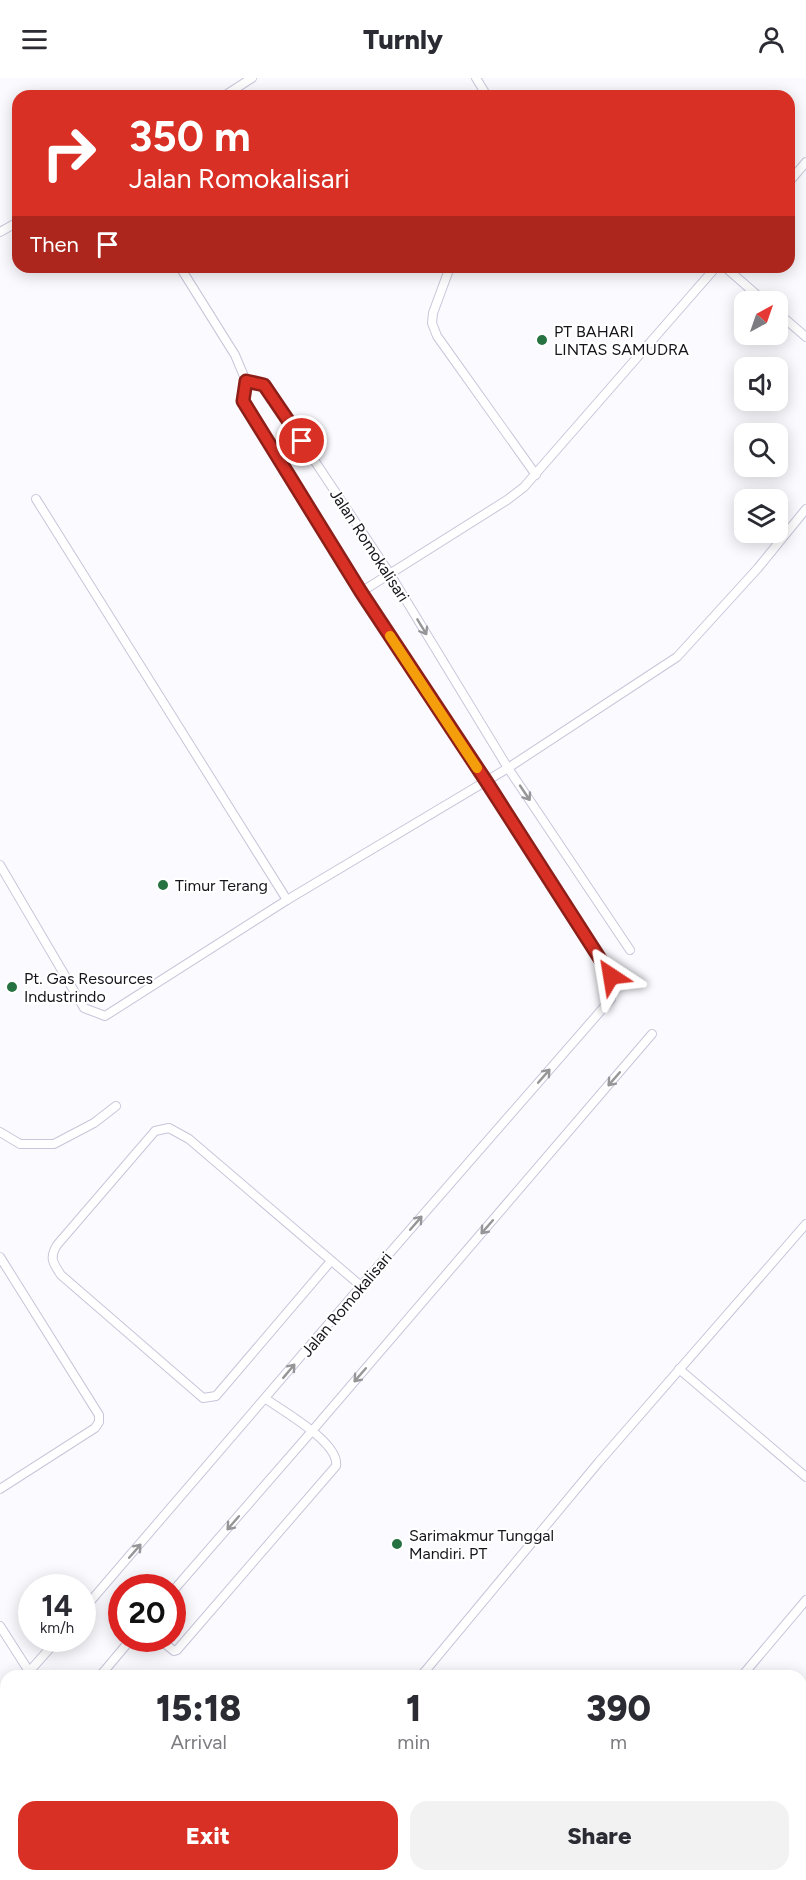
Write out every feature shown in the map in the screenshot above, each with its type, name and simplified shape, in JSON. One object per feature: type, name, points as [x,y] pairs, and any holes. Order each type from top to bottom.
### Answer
[{"type":"lane","points":[[233,90],[252,78]]},
{"type":"lane","points":[[795,175],[806,162]]},
{"type":"lane","points":[[184,273],[235,355],[246,381]]},
{"type":"lane","points":[[448,273],[433,313],[432,323],[437,336],[536,475]]},
{"type":"lane","points":[[361,592],[507,500],[536,475],[711,273]]},
{"type":"lane","points":[[732,273],[752,291]]},
{"type":"lane","points":[[788,322],[806,338]]},
{"type":"lane","name":"Jalan Romokalisari","points":[[611,976],[361,592],[243,401],[246,381],[264,385],[390,574],[508,768],[630,950]]},
{"type":"lane","points":[[36,499],[287,900]]},
{"type":"lane","points":[[0,865],[84,1008],[105,1016],[287,900],[508,768],[677,657],[758,568],[806,509]]},
{"type":"lane","name":"Jalan Romokalisari","points":[[96,1595],[611,999]]},
{"type":"lane","points":[[186,1576],[651,1034]]},
{"type":"lane","points":[[0,1132],[21,1144],[54,1144],[94,1123],[116,1106]]},
{"type":"lane","points":[[331,1261],[216,1396],[203,1398],[61,1275],[51,1260],[57,1245],[155,1131],[169,1128],[189,1139],[361,1286]]},
{"type":"lane","points":[[426,1670],[598,1463],[806,1224]]},
{"type":"lane","points":[[0,1257],[99,1415],[99,1422],[95,1428],[0,1488]]},
{"type":"lane","points":[[680,1369],[806,1477]]},
{"type":"lane","points":[[186,1640],[336,1466],[337,1457],[330,1447],[312,1431],[266,1399]]},
{"type":"lane","points":[[747,1670],[806,1600]]},
{"type":"lane","points":[[0,1626],[27,1670]]},
{"type":"lane","points":[[32,1670],[47,1652]]},
{"type":"lane","points":[[105,1670],[120,1652]]},
{"type":"slow traffic","points":[[390,636],[477,768]]},
{"type":"place","name":"PT BAHARI LINTAS SAMUDRA","points":[[542,340]]},
{"type":"place","name":"Timur Terang","points":[[163,885]]},
{"type":"place","name":"Pt. Gas Resources Industrindo","points":[[12,987]]},
{"type":"place","name":"Sarimakmur Tunggal Mandiri. PT","points":[[397,1544]]},
{"type":"route","points":[[302,441],[264,385],[246,381],[243,401],[361,592],[611,976]]}]
